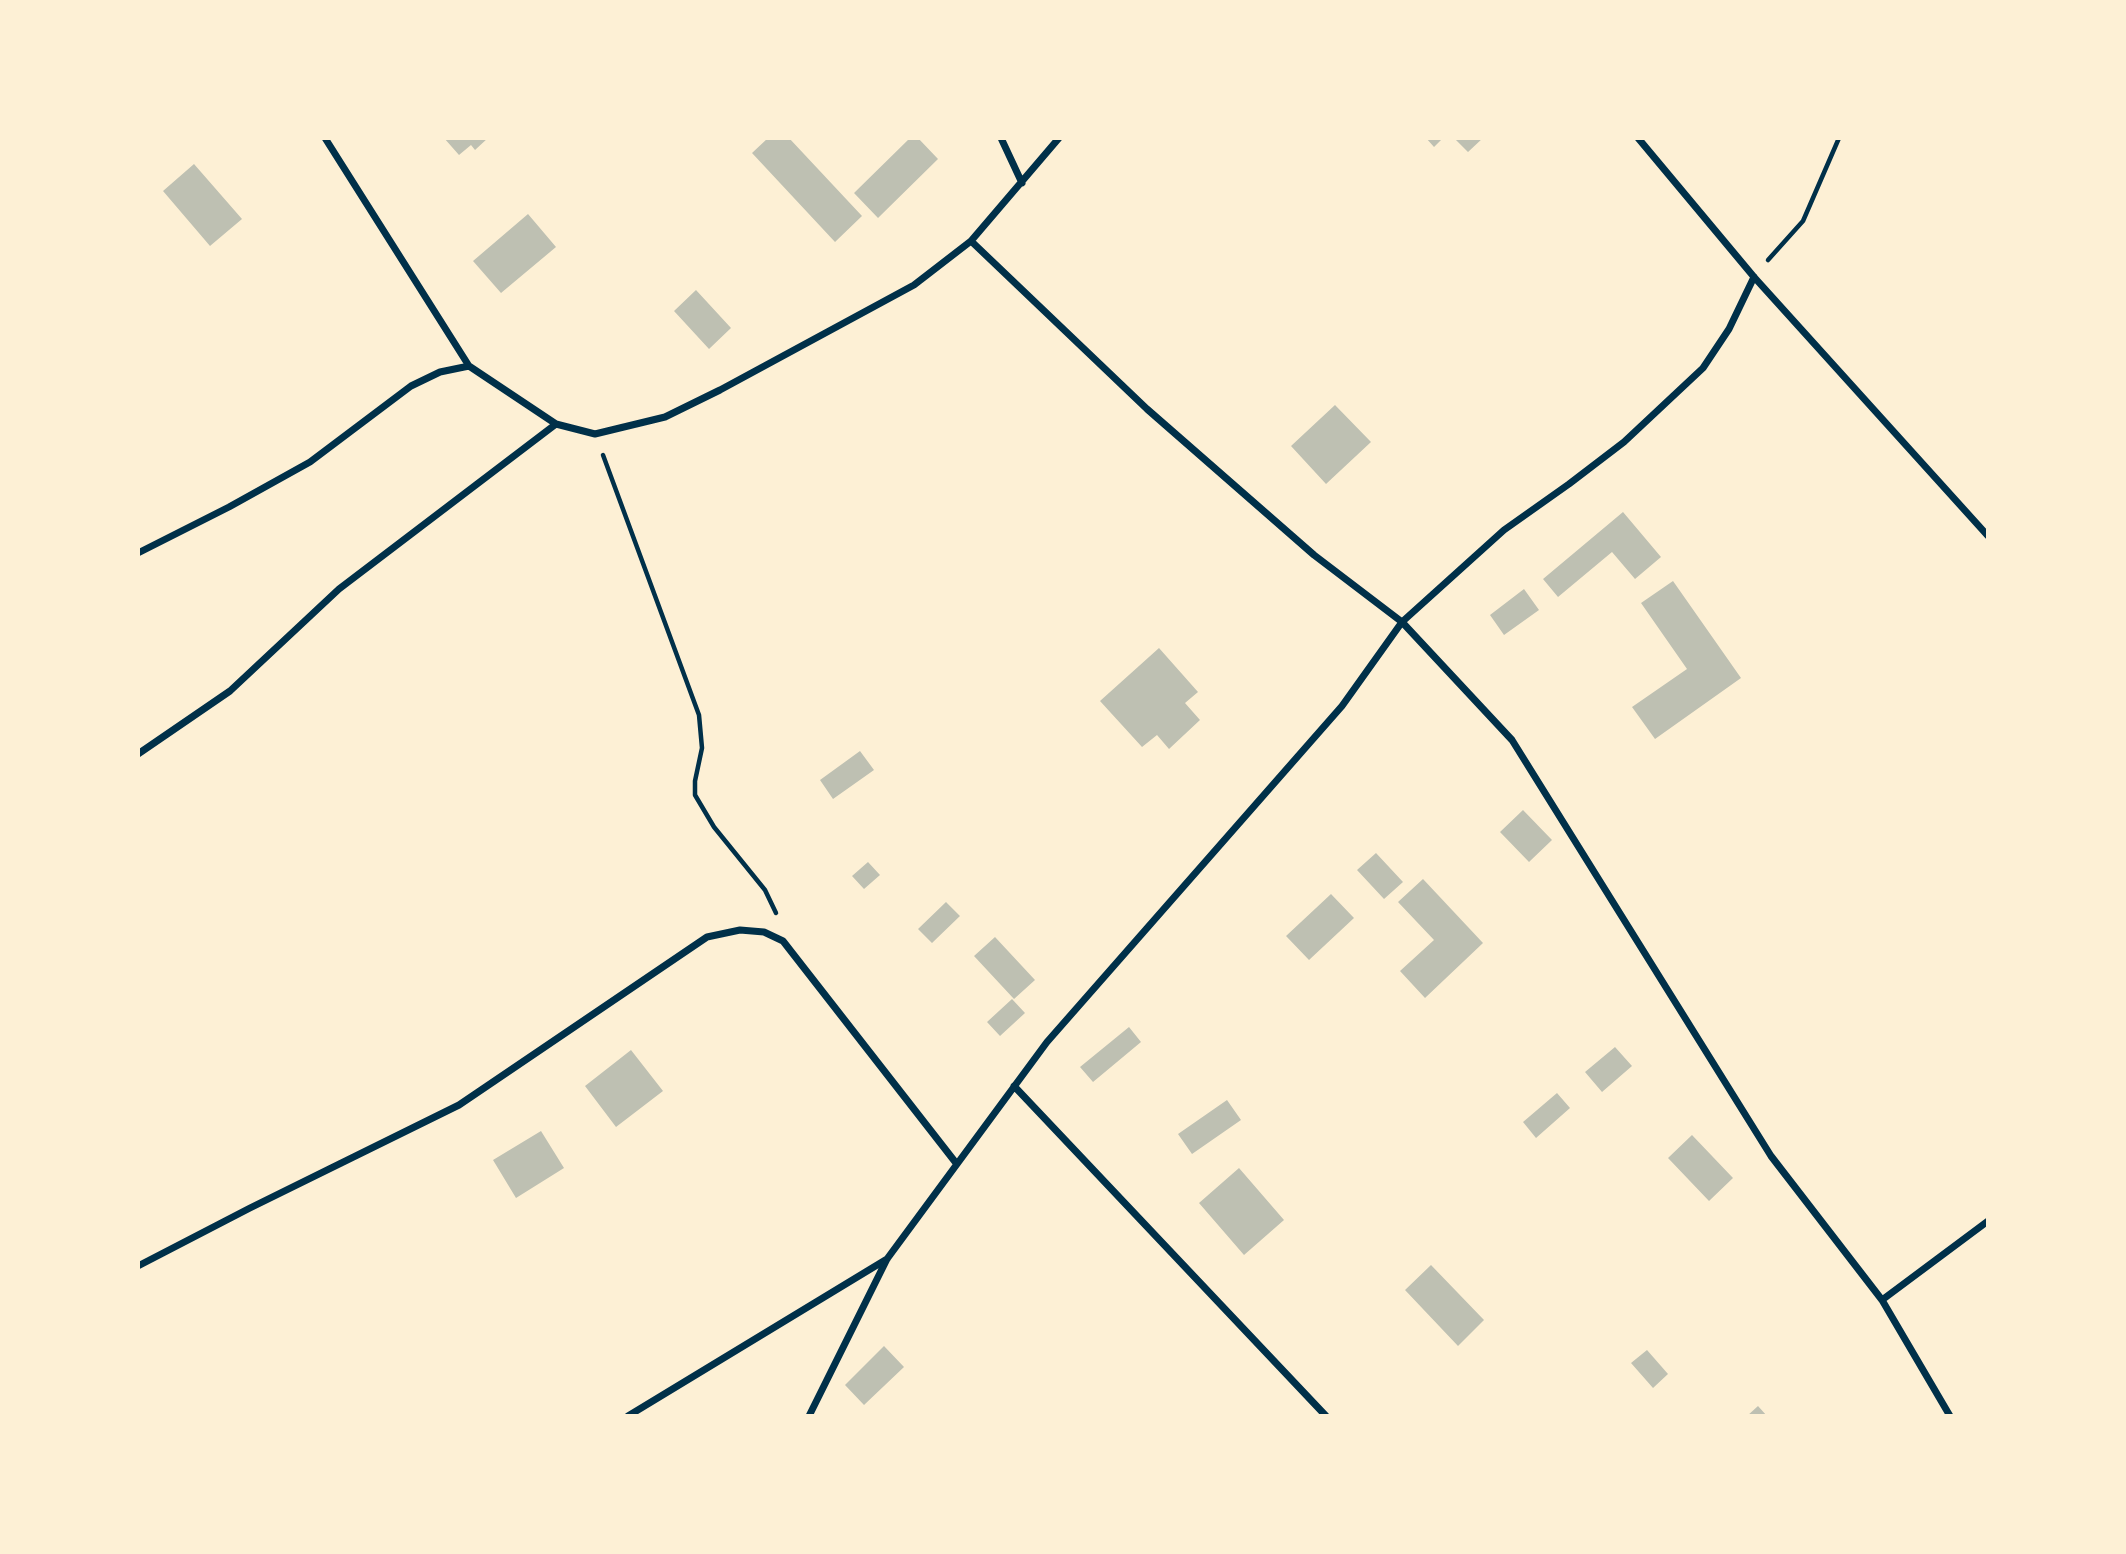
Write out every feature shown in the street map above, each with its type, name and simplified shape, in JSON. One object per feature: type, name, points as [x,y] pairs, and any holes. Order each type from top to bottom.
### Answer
[{"type":"street","points":[[325,138],[469,366],[556,424],[595,434],[665,417],[914,285],[971,241],[1059,138]]},
{"type":"street","points":[[1002,138],[1022,183]]},
{"type":"street","points":[[1639,138],[1754,277],[1988,536]]},
{"type":"street","points":[[971,241],[1147,409],[1314,555],[1402,622],[1512,740],[1771,1156],[1882,1300],[1950,1416]]},
{"type":"street","points":[[809,1416],[887,1259],[1055,1032],[1342,706],[1402,622],[1504,530],[1624,442],[1703,368],[1728,329],[1754,277]]},
{"type":"street","points":[[138,553],[310,462],[411,386],[440,372],[469,366]]},
{"type":"street","points":[[138,754],[230,691],[339,589],[556,424]]},
{"type":"street","points":[[138,1266],[459,1105],[707,937],[740,930],[764,932],[783,941],[956,1163]]},
{"type":"street","points":[[1014,1086],[1326,1416]]},
{"type":"street","points":[[1882,1300],[1988,1221]]},
{"type":"street","points":[[628,1416],[887,1259]]},
{"type":"path","points":[[1754,277],[1803,222],[1839,138]]},
{"type":"path","points":[[595,434],[699,715],[702,748],[695,795],[714,827],[765,890],[774,906],[783,941]]},
{"type":"building","points":[[444,138],[488,138],[475,150],[471,145],[459,155]]},
{"type":"building","points":[[768,138],[789,138],[862,216],[835,242],[752,153]]},
{"type":"building","points":[[910,138],[918,138],[938,159],[878,218],[854,193]]},
{"type":"building","points":[[1426,138],[1443,138],[1434,147]]},
{"type":"building","points":[[1454,138],[1483,138],[1468,152]]},
{"type":"building","points":[[194,164],[242,219],[210,246],[163,191]]},
{"type":"building","points":[[528,214],[556,247],[501,293],[473,261]]},
{"type":"building","points":[[696,290],[731,328],[709,349],[674,311]]},
{"type":"building","points":[[1335,405],[1371,442],[1326,484],[1291,446]]},
{"type":"building","points":[[1623,512],[1661,557],[1635,579],[1612,552],[1558,597],[1543,579]]},
{"type":"building","points":[[1673,581],[1741,678],[1655,739],[1632,707],[1687,669],[1641,603]]},
{"type":"building","points":[[1524,589],[1539,610],[1504,635],[1490,615]]},
{"type":"building","points":[[1159,648],[1198,692],[1185,703],[1200,720],[1169,749],[1157,735],[1142,747],[1100,701]]},
{"type":"building","points":[[860,751],[874,770],[833,799],[820,780]]},
{"type":"building","points":[[1523,810],[1552,840],[1529,862],[1500,832]]},
{"type":"building","points":[[1376,853],[1403,882],[1384,899],[1357,870]]},
{"type":"building","points":[[868,862],[880,875],[864,889],[852,876]]},
{"type":"building","points":[[1423,879],[1483,943],[1425,998],[1400,971],[1434,940],[1398,902]]},
{"type":"building","points":[[1331,894],[1354,918],[1309,960],[1286,936]]},
{"type":"building","points":[[946,902],[960,916],[932,943],[918,929]]},
{"type":"building","points":[[995,937],[1035,980],[1014,999],[974,956]]},
{"type":"building","points":[[1012,999],[1025,1013],[1000,1036],[987,1022]]},
{"type":"building","points":[[1129,1027],[1141,1042],[1093,1082],[1080,1067]]},
{"type":"building","points":[[1615,1047],[1632,1066],[1602,1092],[1585,1072]]},
{"type":"building","points":[[631,1050],[663,1091],[616,1127],[585,1086]]},
{"type":"building","points":[[1557,1093],[1570,1108],[1536,1138],[1523,1122]]},
{"type":"building","points":[[1227,1100],[1241,1120],[1192,1154],[1178,1134]]},
{"type":"building","points":[[541,1131],[564,1168],[516,1198],[493,1160]]},
{"type":"building","points":[[1692,1135],[1733,1178],[1709,1201],[1668,1158]]},
{"type":"building","points":[[1239,1168],[1284,1220],[1244,1255],[1199,1203]]},
{"type":"building","points":[[1431,1265],[1484,1320],[1458,1346],[1405,1290]]},
{"type":"building","points":[[884,1346],[904,1367],[864,1405],[845,1385]]},
{"type":"building","points":[[1647,1350],[1668,1374],[1653,1388],[1631,1363]]},
{"type":"building","points":[[1758,1406],[1767,1416],[1747,1416]]}]
